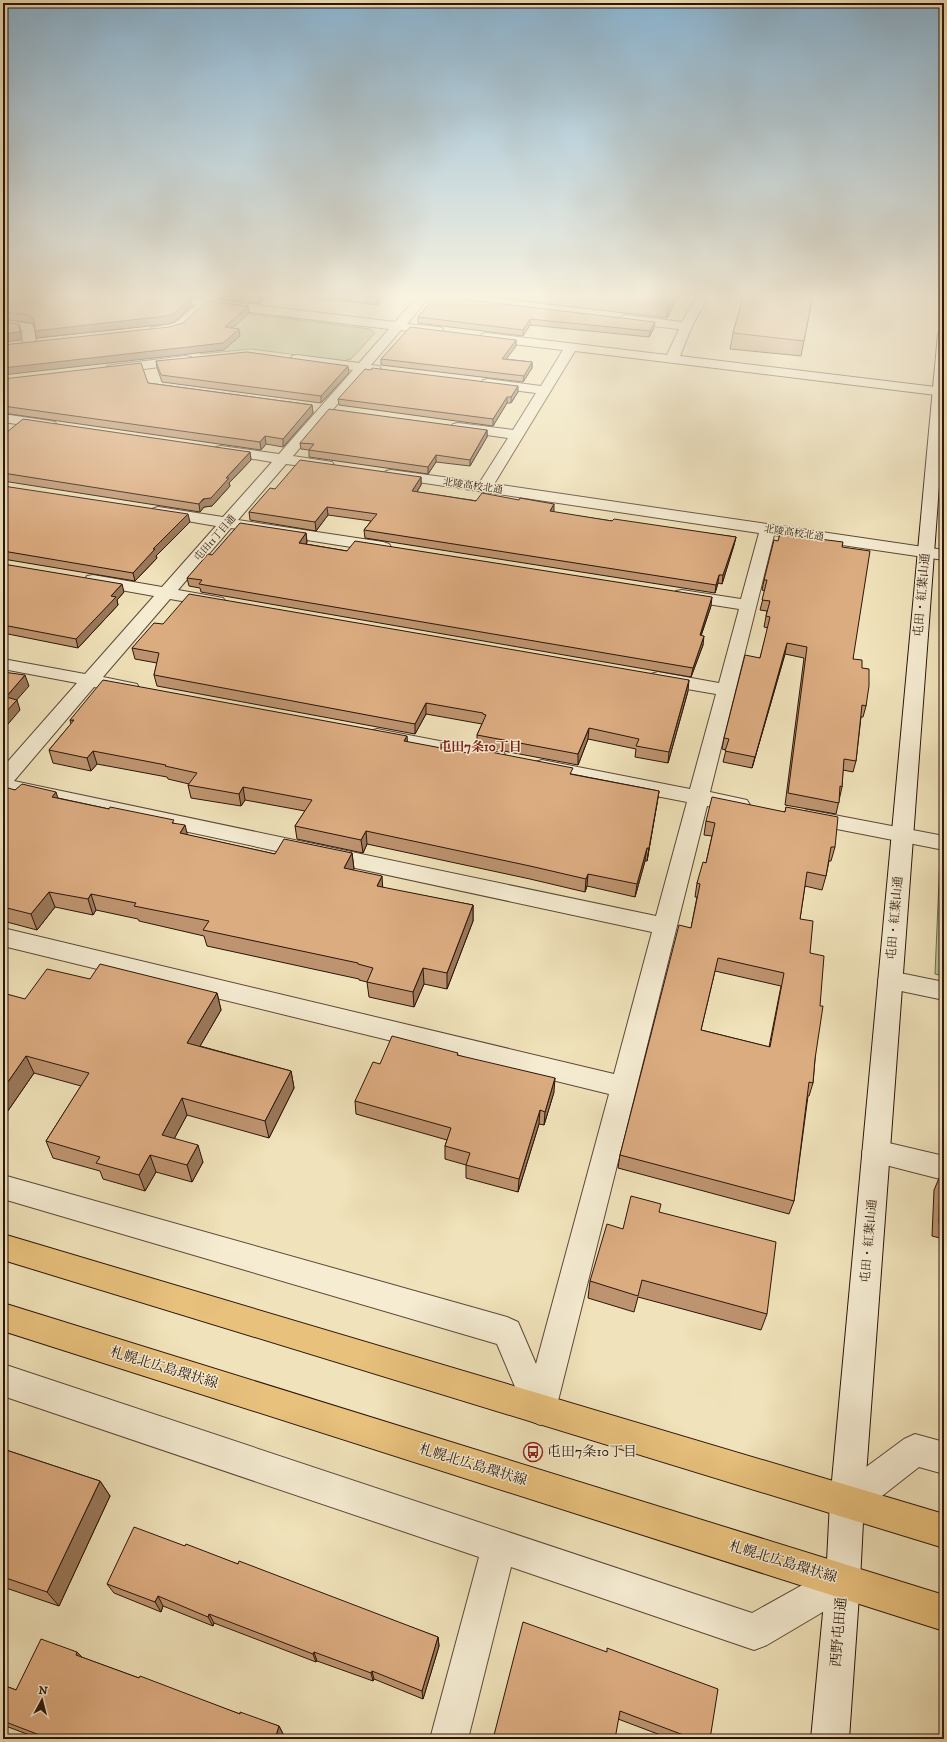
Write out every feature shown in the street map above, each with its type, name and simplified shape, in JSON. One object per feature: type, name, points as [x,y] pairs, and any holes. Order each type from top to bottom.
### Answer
[{"type":"main road","points":[[3,1247],[944,1531]]},
{"type":"main road","name":"札幌北広島環状線","points":[[3,1317],[944,1613]]},
{"type":"street","name":"屯田11丁目通","points":[[3,780],[284,459],[319,408],[355,375]]},
{"type":"street","points":[[484,488],[553,375]]},
{"type":"street","points":[[809,375],[942,391]]},
{"type":"street","name":"屯田・紅葉山通","points":[[847,1502],[902,836],[935,554],[943,375]]},
{"type":"street","points":[[474,381],[544,390]]},
{"type":"street","points":[[319,408],[343,411]]},
{"type":"street","points":[[5,425],[22,421],[60,426]]},
{"type":"street","points":[[446,426],[517,435]]},
{"type":"street","points":[[207,448],[338,467]]},
{"type":"street","name":"北陵高校北通","points":[[376,472],[935,554]]},
{"type":"street","points":[[143,509],[401,550]]},
{"type":"street","points":[[540,1409],[700,797],[768,529]]},
{"type":"street","points":[[73,577],[237,605]]},
{"type":"street","points":[[669,593],[748,605]]},
{"type":"street","points":[[3,664],[145,691]]},
{"type":"street","points":[[641,675],[727,690]]},
{"type":"street","points":[[356,731],[754,807]]},
{"type":"street","points":[[3,785],[666,927]]},
{"type":"street","points":[[793,815],[944,843]]},
{"type":"street","points":[[3,937],[624,1088]]},
{"type":"street","points":[[890,980],[944,991]]},
{"type":"street","points":[[876,1152],[944,1168]]},
{"type":"street","points":[[3,1187],[507,1332],[540,1409]]},
{"type":"street","points":[[3,1380],[754,1632],[843,1581]]},
{"type":"street","points":[[847,1502],[915,1450],[944,1458]]},
{"type":"street","name":"西野屯田通","points":[[830,1739],[843,1581],[847,1502]]},
{"type":"street","points":[[449,1739],[499,1546]]},
{"type":"green space","points":[[940,857],[944,858],[944,976],[935,974]]},
{"type":"building","points":[[35,375],[145,375],[148,383],[312,405],[283,439],[265,436],[260,442],[3,406],[3,379]]},
{"type":"building","points":[[163,375],[340,375],[321,396]]},
{"type":"building","points":[[359,375],[431,375],[518,386],[511,397],[507,397],[493,419],[338,399]]},
{"type":"building","points":[[329,409],[487,430],[470,460],[436,455],[428,467],[309,450],[314,444],[300,443]]},
{"type":"building","points":[[23,419],[250,452],[226,478],[229,478],[211,498],[203,499],[199,504],[3,473],[3,433],[7,432]]},
{"type":"building","points":[[300,460],[421,477],[412,491],[476,501],[482,493],[519,500],[520,498],[554,504],[550,511],[612,521],[614,519],[736,537],[723,575],[719,575],[716,585],[364,530],[377,514],[327,507],[315,522],[249,512],[270,488],[275,489]]},
{"type":"building","points":[[3,486],[188,514],[153,549],[155,549],[133,573],[3,551]]},
{"type":"building","points":[[240,523],[306,533],[299,543],[347,551],[355,541],[712,597],[700,635],[704,636],[693,668],[199,584],[202,580],[187,578],[208,554],[212,555]]},
{"type":"building","points":[[780,534],[843,542],[842,547],[870,551],[853,659],[862,660],[862,668],[869,669],[869,686],[866,706],[862,705],[856,761],[844,759],[839,803],[788,793],[807,647],[787,643],[755,757],[725,751],[729,739],[724,738],[745,655],[760,658],[770,617],[766,616],[770,601],[762,600],[767,580],[764,580],[774,540],[778,541]]},
{"type":"building","points":[[3,564],[122,584],[111,596],[116,597],[76,639],[3,625]]},
{"type":"building","points":[[189,594],[689,680],[669,752],[636,746],[639,739],[589,728],[578,754],[477,735],[486,715],[483,713],[426,703],[415,724],[154,675],[159,653],[132,648],[154,623],[163,624]]},
{"type":"building","points":[[3,672],[25,675],[6,697],[17,700],[3,715]]},
{"type":"building","points":[[103,680],[407,736],[404,741],[468,753],[470,748],[573,768],[570,774],[659,791],[649,848],[647,848],[637,884],[588,874],[586,879],[366,831],[361,840],[295,826],[312,800],[243,787],[239,794],[188,785],[197,773],[165,766],[166,765],[93,751],[87,758],[49,750],[74,720],[70,720]]},
{"type":"building","points":[[22,784],[56,792],[52,797],[109,809],[110,807],[174,820],[172,823],[185,825],[180,833],[275,854],[284,839],[352,853],[344,868],[382,876],[377,886],[473,905],[447,973],[423,968],[413,992],[367,982],[373,968],[358,963],[203,930],[209,921],[134,906],[136,903],[91,894],[88,899],[49,892],[31,914],[3,907],[3,794],[8,788],[15,790]]},
{"type":"building","points":[[712,797],[785,812],[786,807],[838,817],[835,847],[831,847],[826,876],[807,872],[800,919],[813,921],[810,953],[824,956],[820,1006],[823,1006],[813,1083],[809,1082],[794,1201],[620,1155],[679,925],[691,928],[700,884],[697,883],[703,862],[706,863],[715,823],[706,821]],"holes":[[[718,958],[784,973],[770,1047],[701,1030]]]},
{"type":"building","points":[[100,964],[217,993],[187,1043],[291,1071],[265,1121],[182,1098],[162,1135],[198,1145],[187,1165],[150,1155],[139,1175],[96,1163],[100,1157],[46,1141],[89,1073],[26,1056],[3,1089],[3,993],[25,999],[47,969],[90,979]]},
{"type":"building","points":[[392,1036],[458,1053],[457,1055],[555,1078],[545,1112],[540,1110],[519,1179],[466,1165],[470,1153],[445,1146],[451,1128],[355,1101],[373,1062],[380,1064]]},
{"type":"building","points":[[940,1176],[944,1177],[944,1224],[939,1223]]},
{"type":"building","points":[[631,1196],[661,1204],[659,1212],[776,1242],[767,1314],[642,1280],[638,1296],[590,1281],[607,1224],[623,1229]]},
{"type":"building","points":[[3,1449],[100,1481],[47,1592],[3,1577]]},
{"type":"building","points":[[134,1527],[185,1546],[186,1544],[238,1564],[239,1561],[438,1637],[422,1691],[372,1671],[371,1673],[314,1652],[313,1654],[209,1614],[208,1617],[158,1596],[155,1602],[107,1584]]},
{"type":"building","points":[[523,1622],[607,1652],[607,1648],[718,1689],[710,1739],[694,1739],[620,1711],[615,1739],[493,1739]]},
{"type":"building","points":[[41,1639],[77,1652],[76,1655],[139,1678],[140,1676],[240,1714],[240,1712],[279,1726],[275,1739],[50,1739],[3,1721],[3,1685],[16,1690]]},
{"type":"place","name":"屯田7条10丁目","points":[[533,1452]]},
{"type":"district","name":"屯田7条10丁目","points":[[480,747]]}]
